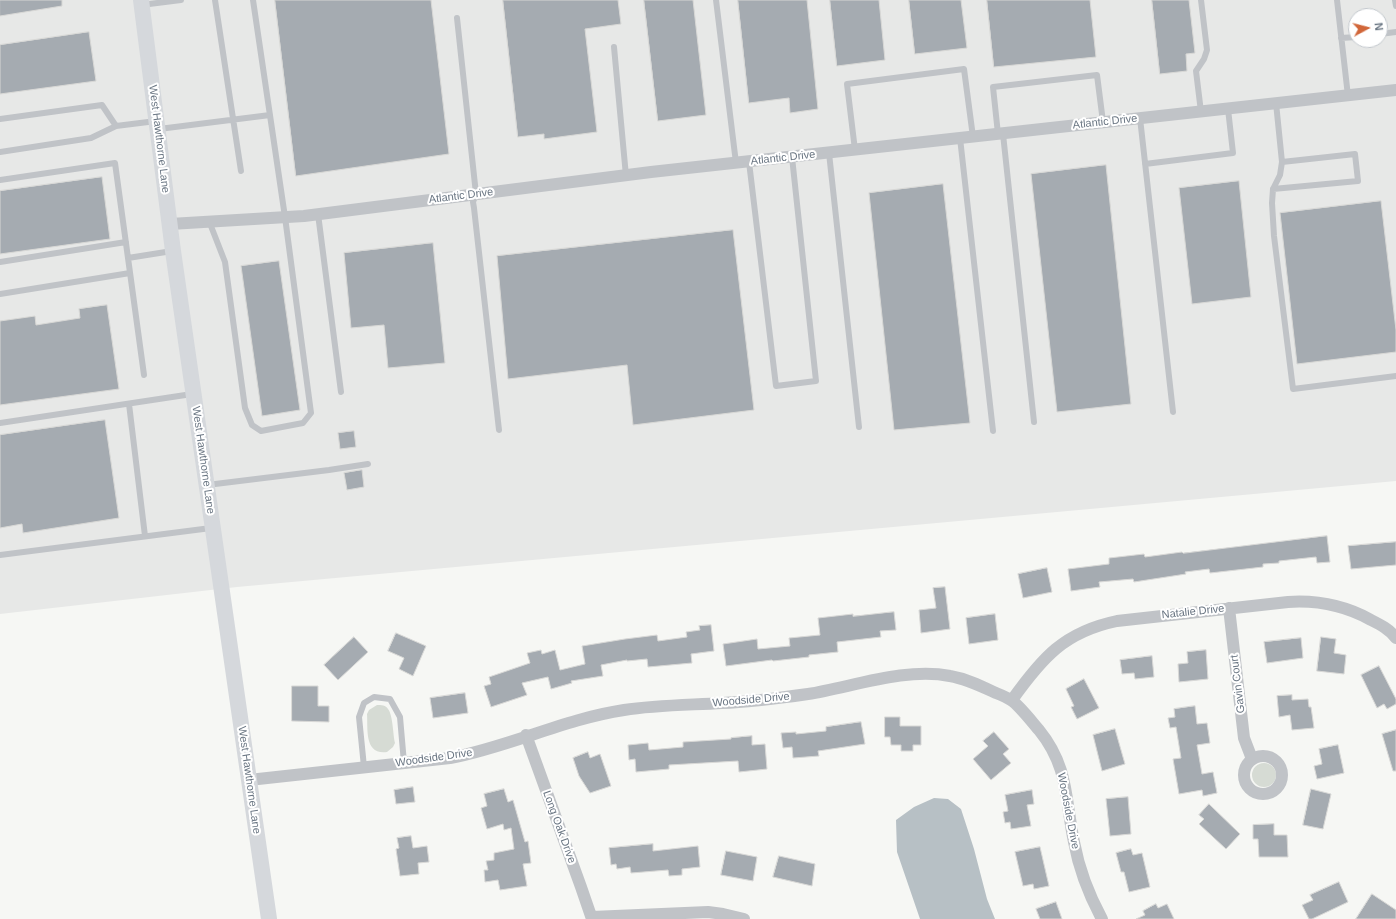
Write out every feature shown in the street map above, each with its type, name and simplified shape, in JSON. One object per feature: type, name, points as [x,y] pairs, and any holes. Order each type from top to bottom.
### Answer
[{"type":"street","name":"West Hawthorne Lane","points":[[141,2],[170,224],[269,919]]},
{"type":"street","name":"Atlantic Drive","points":[[170,224],[318,214],[736,163],[1396,90]]},
{"type":"street","name":"Natalie Drive","points":[[1012,700],[1028,678],[1058,646],[1071,636],[1100,624],[1288,602],[1318,602],[1349,609],[1393,629]]},
{"type":"street","name":"Gavin Court","points":[[1230,608],[1244,738],[1252,759]]},
{"type":"street","name":"Woodside Drive","points":[[249,780],[450,758],[474,753],[526,735],[583,718],[623,710],[660,706],[722,704],[782,698],[832,690],[896,676],[914,674],[948,675],[968,680],[1012,700],[1046,740],[1060,767],[1067,792],[1073,841],[1077,856],[1084,879],[1102,919]]},
{"type":"street","name":"Long Oak Drive","points":[[526,735],[592,918]]},
{"type":"street","points":[[592,918],[708,912],[744,919]]},
{"type":"lane","points":[[141,2],[181,0]]},
{"type":"lane","points":[[215,0],[241,171]]},
{"type":"lane","points":[[210,221],[225,262],[245,408],[252,425],[261,431],[303,422],[311,413],[285,217],[253,0]]},
{"type":"lane","points":[[716,0],[736,163]]},
{"type":"lane","points":[[1201,0],[1207,50],[1204,59],[1196,72],[1201,112]]},
{"type":"lane","points":[[1337,0],[1348,96]]},
{"type":"lane","points":[[1395,0],[1396,6]]},
{"type":"lane","points":[[457,18],[476,194],[474,208],[499,430]]},
{"type":"lane","points":[[1341,38],[1348,38]]},
{"type":"lane","points":[[614,47],[626,176]]},
{"type":"lane","points":[[855,150],[847,84],[964,69],[973,137]]},
{"type":"lane","points":[[1034,422],[1000,134],[993,87],[1097,75],[1103,122]]},
{"type":"lane","points":[[1276,103],[1282,162],[1280,175],[1273,189],[1272,203],[1274,236],[1293,390],[1396,376]]},
{"type":"lane","points":[[0,119],[102,105],[116,126]]},
{"type":"lane","points":[[1145,164],[1233,153],[1228,109]]},
{"type":"lane","points":[[0,152],[91,138],[116,126],[157,125],[270,115]]},
{"type":"lane","points":[[1140,118],[1173,412]]},
{"type":"lane","points":[[960,138],[993,431]]},
{"type":"lane","points":[[829,153],[859,428]]},
{"type":"lane","points":[[1273,189],[1358,182],[1355,154],[1282,162]]},
{"type":"lane","points":[[749,162],[776,386],[816,381],[792,157]]},
{"type":"lane","points":[[0,180],[115,163],[144,374]]},
{"type":"lane","points":[[318,214],[341,392]]},
{"type":"lane","points":[[0,262],[126,242]]},
{"type":"lane","points":[[128,258],[174,251]]},
{"type":"lane","points":[[0,294],[130,273]]},
{"type":"lane","points":[[0,423],[194,394]]},
{"type":"lane","points":[[129,404],[145,536]]},
{"type":"lane","points":[[207,485],[368,464]]},
{"type":"lane","points":[[0,555],[213,527]]},
{"type":"lane","points":[[364,767],[359,717],[364,703],[374,697],[390,699],[400,717],[404,763]]},
{"type":"shaded area","points":[[0,0],[1396,0],[1396,481],[237,587],[0,614]]},
{"type":"shaded area","points":[[377,705],[386,707],[391,716],[395,743],[387,752],[380,752],[374,749],[369,740],[367,714],[369,710]]},
{"type":"shaded area","points":[[1264,763],[1273,766],[1276,775],[1273,784],[1264,787],[1255,784],[1252,775],[1255,766]]},
{"type":"shaded area","points":[[934,798],[948,799],[961,809],[974,849],[987,899],[995,919],[920,919],[897,852],[896,820],[914,807]]},
{"type":"building","points":[[0,0],[62,0],[62,6],[0,16]]},
{"type":"building","points":[[275,0],[431,0],[449,154],[296,176]]},
{"type":"building","points":[[503,0],[618,0],[621,24],[585,29],[597,132],[544,139],[544,134],[518,137]]},
{"type":"building","points":[[644,0],[693,0],[706,115],[658,121]]},
{"type":"building","points":[[738,0],[807,0],[818,109],[790,113],[789,98],[749,103]]},
{"type":"building","points":[[830,0],[879,0],[885,60],[837,66]]},
{"type":"building","points":[[909,0],[961,0],[967,48],[915,54]]},
{"type":"building","points":[[987,0],[1090,0],[1096,57],[994,67]]},
{"type":"building","points":[[1152,0],[1189,0],[1195,53],[1186,54],[1187,71],[1160,74]]},
{"type":"building","points":[[89,32],[96,81],[0,94],[0,45]]},
{"type":"building","points":[[1106,165],[1131,404],[1057,412],[1031,174]]},
{"type":"building","points":[[102,177],[110,239],[0,254],[0,191]]},
{"type":"building","points":[[1239,181],[1251,297],[1192,304],[1179,188]]},
{"type":"building","points":[[943,184],[970,423],[894,430],[869,193]]},
{"type":"building","points":[[1381,201],[1396,330],[1396,352],[1297,364],[1280,213]]},
{"type":"building","points":[[733,230],[754,410],[633,425],[627,365],[508,379],[497,256]]},
{"type":"building","points":[[433,243],[445,363],[388,368],[384,325],[351,328],[344,253]]},
{"type":"building","points":[[279,261],[300,410],[262,416],[241,266]]},
{"type":"building","points":[[107,305],[119,389],[0,405],[0,321],[35,316],[36,325],[80,318],[79,309]]},
{"type":"building","points":[[105,420],[119,518],[23,533],[22,524],[0,528],[0,435]]},
{"type":"building","points":[[354,431],[356,447],[340,449],[338,433]]},
{"type":"building","points":[[362,470],[364,487],[347,490],[344,473]]},
{"type":"building","points":[[1327,536],[1330,562],[1317,563],[1316,557],[1279,561],[1279,563],[1263,564],[1263,567],[1210,573],[1209,569],[1134,582],[1133,579],[1099,582],[1100,587],[1071,591],[1068,569],[1109,564],[1109,558],[1144,554],[1145,557]]},
{"type":"building","points":[[1396,542],[1396,565],[1351,569],[1348,546]]},
{"type":"building","points":[[1047,568],[1052,592],[1023,598],[1018,574]]},
{"type":"building","points":[[945,587],[950,629],[921,633],[919,610],[936,608],[933,588]]},
{"type":"building","points":[[894,612],[896,630],[880,631],[881,637],[837,642],[838,652],[809,655],[809,657],[726,666],[723,644],[757,639],[758,649],[790,646],[789,638],[820,635],[818,618],[853,614],[853,616]]},
{"type":"building","points":[[995,614],[998,640],[969,644],[966,618]]},
{"type":"building","points":[[711,625],[714,651],[691,654],[692,663],[648,667],[647,659],[627,660],[601,665],[603,676],[571,681],[572,683],[551,689],[548,677],[522,683],[527,695],[491,707],[484,686],[491,684],[489,677],[530,663],[527,653],[541,650],[542,654],[555,650],[560,670],[585,664],[582,646],[657,635],[658,641],[687,637],[686,632],[700,630],[699,626]]},
{"type":"building","points":[[396,633],[426,646],[413,676],[399,669],[404,658],[388,651]]},
{"type":"building","points":[[354,637],[368,652],[338,680],[324,665]]},
{"type":"building","points":[[1321,637],[1336,639],[1334,653],[1346,655],[1344,674],[1317,671]]},
{"type":"building","points":[[1301,638],[1303,658],[1267,663],[1264,642]]},
{"type":"building","points":[[1206,650],[1208,679],[1179,682],[1178,664],[1188,663],[1187,652]]},
{"type":"building","points":[[1152,656],[1154,677],[1135,679],[1134,673],[1122,674],[1120,660]]},
{"type":"building","points":[[1379,666],[1396,699],[1396,704],[1387,709],[1384,704],[1377,708],[1361,675]]},
{"type":"building","points":[[1084,679],[1099,708],[1077,719],[1071,707],[1074,706],[1066,689]]},
{"type":"building","points":[[292,686],[318,686],[318,706],[329,706],[329,722],[292,721]]},
{"type":"building","points":[[465,693],[468,713],[433,718],[430,698]]},
{"type":"building","points":[[1292,695],[1292,700],[1308,699],[1309,707],[1311,707],[1314,728],[1292,730],[1290,715],[1279,717],[1277,696]]},
{"type":"building","points":[[1195,706],[1197,724],[1207,723],[1210,743],[1197,745],[1202,774],[1213,772],[1217,793],[1203,796],[1202,790],[1179,794],[1173,759],[1181,758],[1176,727],[1170,728],[1168,718],[1175,717],[1174,709]]},
{"type":"building","points":[[885,717],[900,717],[900,726],[921,726],[921,745],[913,745],[913,751],[901,751],[901,745],[891,745],[890,737],[885,737]]},
{"type":"building","points":[[861,722],[865,744],[818,751],[819,756],[793,758],[792,747],[783,748],[781,733],[796,732],[796,734],[826,731],[826,727]]},
{"type":"building","points":[[1115,729],[1125,764],[1102,771],[1093,735]]},
{"type":"building","points":[[1396,730],[1396,771],[1393,771],[1382,734]]},
{"type":"building","points":[[994,732],[1009,749],[1003,754],[1011,763],[991,780],[973,759],[988,746],[983,741]]},
{"type":"building","points":[[752,736],[752,745],[765,744],[767,769],[739,772],[738,761],[669,765],[669,769],[636,772],[635,759],[629,760],[628,745],[648,743],[649,750],[683,747],[683,742]]},
{"type":"building","points":[[1338,745],[1344,773],[1317,779],[1314,766],[1322,764],[1319,749]]},
{"type":"building","points":[[588,752],[590,758],[600,754],[611,786],[590,793],[579,776],[573,758]]},
{"type":"building","points":[[413,787],[415,802],[396,804],[394,790]]},
{"type":"building","points":[[504,789],[508,802],[513,800],[525,842],[528,841],[531,863],[523,864],[527,886],[500,890],[498,880],[485,882],[484,870],[488,870],[486,861],[494,860],[494,853],[514,849],[511,828],[504,830],[503,824],[487,829],[481,808],[487,806],[484,794]]},
{"type":"building","points":[[1311,789],[1331,794],[1323,829],[1303,825]]},
{"type":"building","points":[[1032,790],[1034,804],[1027,805],[1031,826],[1011,829],[1010,822],[1005,823],[1003,812],[1008,811],[1005,795]]},
{"type":"building","points":[[1128,797],[1131,834],[1110,836],[1106,799]]},
{"type":"building","points":[[1209,804],[1240,834],[1226,849],[1199,824],[1204,819],[1199,815]]},
{"type":"building","points":[[1274,824],[1274,835],[1287,835],[1288,857],[1259,857],[1258,839],[1253,839],[1253,825]]},
{"type":"building","points":[[411,836],[413,848],[427,846],[429,862],[418,863],[419,874],[400,876],[396,849],[399,848],[397,838]]},
{"type":"building","points":[[653,844],[653,851],[698,846],[700,867],[682,869],[682,875],[669,876],[668,870],[631,873],[630,867],[617,869],[616,864],[611,865],[609,848]]},
{"type":"building","points":[[1040,847],[1049,886],[1034,889],[1033,884],[1023,886],[1015,852]]},
{"type":"building","points":[[1131,849],[1133,855],[1142,853],[1150,887],[1129,892],[1124,872],[1121,872],[1116,853]]},
{"type":"building","points":[[726,851],[757,857],[753,881],[721,875]]},
{"type":"building","points":[[779,856],[815,864],[812,886],[773,877]]},
{"type":"building","points":[[1339,882],[1348,902],[1309,919],[1302,905],[1313,900],[1310,895]]},
{"type":"building","points":[[1372,894],[1396,910],[1396,919],[1356,919]]},
{"type":"building","points":[[1056,902],[1062,919],[1040,919],[1036,909]]},
{"type":"building","points":[[1156,904],[1158,908],[1167,904],[1174,919],[1136,919],[1145,915],[1143,911]]}]
